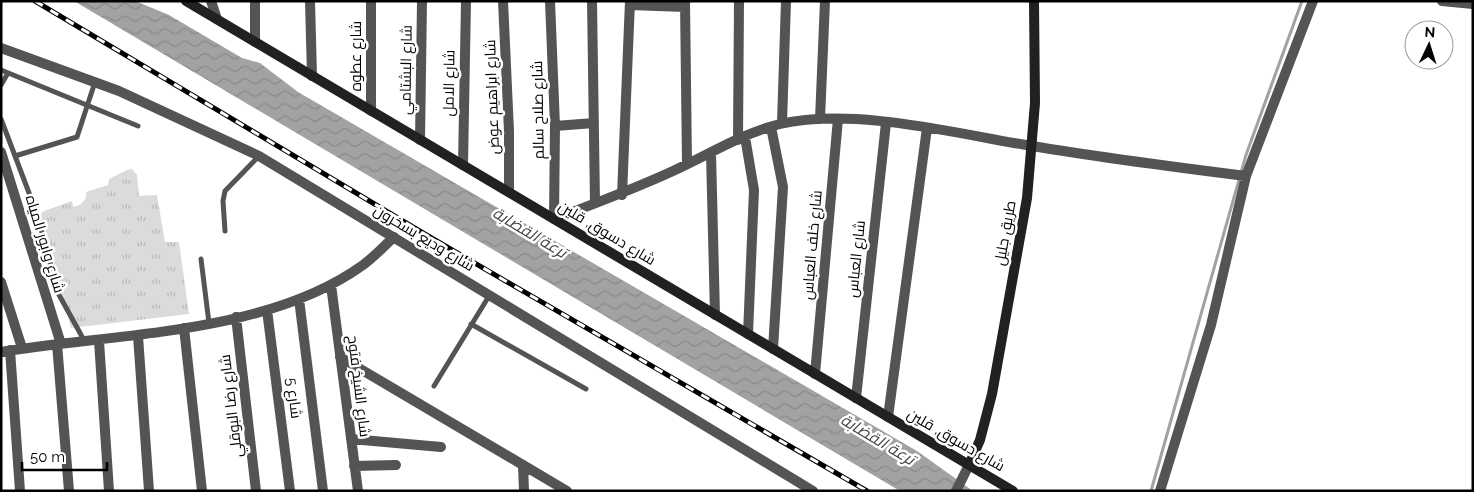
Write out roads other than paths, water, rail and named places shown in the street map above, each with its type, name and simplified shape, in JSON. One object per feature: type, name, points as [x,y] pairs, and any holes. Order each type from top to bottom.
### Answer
[{"type":"main road","name":"شارع دسوق, قلين","points":[[186,1],[1013,491]]},
{"type":"main road","name":"طريق جليل","points":[[969,465],[980,440],[996,370],[1024,215],[1033,146],[1035,102],[1034,1]]},
{"type":"street","points":[[211,1],[217,20]]},
{"type":"street","points":[[255,1],[255,42]]},
{"type":"street","points":[[310,1],[312,76]]},
{"type":"street","name":"شارع عطوه","points":[[371,1],[371,111]]},
{"type":"street","name":"شارع البشتامي","points":[[420,140],[422,1]]},
{"type":"street","name":"شارع الامل","points":[[463,165],[466,1]]},
{"type":"street","name":"شارع ابراهيم عوض","points":[[503,1],[509,119],[508,192]]},
{"type":"street","name":"شارع صلاح سالم","points":[[550,1],[555,126],[554,219]]},
{"type":"street","points":[[592,1],[596,203]]},
{"type":"street","points":[[739,1],[741,138],[754,190],[748,334]]},
{"type":"street","points":[[782,124],[786,1]]},
{"type":"street","points":[[820,119],[824,1]]},
{"type":"street","points":[[1160,491],[1211,325],[1246,176],[1313,1]]},
{"type":"street","points":[[1442,1],[1473,4]]},
{"type":"street","points":[[622,195],[630,3],[685,4],[687,164]]},
{"type":"street","name":"شارع وديع بسخرون","points":[[1,48],[96,81],[259,156],[812,491]]},
{"type":"street","points":[[554,219],[622,195],[741,138],[782,124],[820,119],[886,123],[927,128],[1033,146],[1246,176]]},
{"type":"street","name":"شارع خلف العباس","points":[[815,374],[838,119]]},
{"type":"street","points":[[555,126],[594,123]]},
{"type":"street","name":"شارع العباس","points":[[856,398],[886,123]]},
{"type":"street","points":[[771,127],[783,187],[773,349]]},
{"type":"street","points":[[888,417],[927,128]]},
{"type":"street","name":"شارع وابور المياه","points":[[1,152],[59,344],[69,491]]},
{"type":"street","points":[[711,154],[715,315]]},
{"type":"street","points":[[20,491],[5,351],[138,336],[267,310],[331,285],[363,265],[394,238]]},
{"type":"street","points":[[1,282],[22,348]]},
{"type":"street","name":"شارع الشيخ فتوح","points":[[331,285],[358,491]]},
{"type":"street","points":[[299,299],[323,491]]},
{"type":"street","name":"شارع 5","points":[[267,310],[290,491]]},
{"type":"street","name":"شارع رضا البوقلي","points":[[236,317],[256,491]]},
{"type":"street","points":[[184,328],[202,491]]},
{"type":"street","points":[[138,336],[149,491]]},
{"type":"street","points":[[99,341],[109,491]]},
{"type":"street","points":[[340,357],[566,491]]},
{"type":"street","points":[[351,439],[441,447]]},
{"type":"street","points":[[354,466],[396,465]]},
{"type":"street","points":[[523,465],[524,491]]},
{"type":"street","points":[[956,491],[969,465]]},
{"type":"lane","points":[[1,70],[138,126]]},
{"type":"lane","points":[[1,85],[8,73]]},
{"type":"lane","points":[[15,156],[78,137],[96,81]]},
{"type":"lane","points":[[1,119],[37,214],[58,293],[85,342]]},
{"type":"lane","points":[[225,231],[223,201],[225,191],[259,156]]},
{"type":"lane","points":[[201,259],[209,323]]},
{"type":"lane","points":[[434,386],[489,295]]},
{"type":"lane","points":[[472,324],[586,389]]},
{"type":"water","name":"ترعة القضابة","points":[[74,1],[135,1],[169,15],[242,58],[260,63],[298,92],[917,451],[973,491],[900,491]]},
{"type":"waterway","points":[[1151,491],[1246,155],[1302,1]]},
{"type":"railway","points":[[35,1],[423,233],[867,491]]}]
